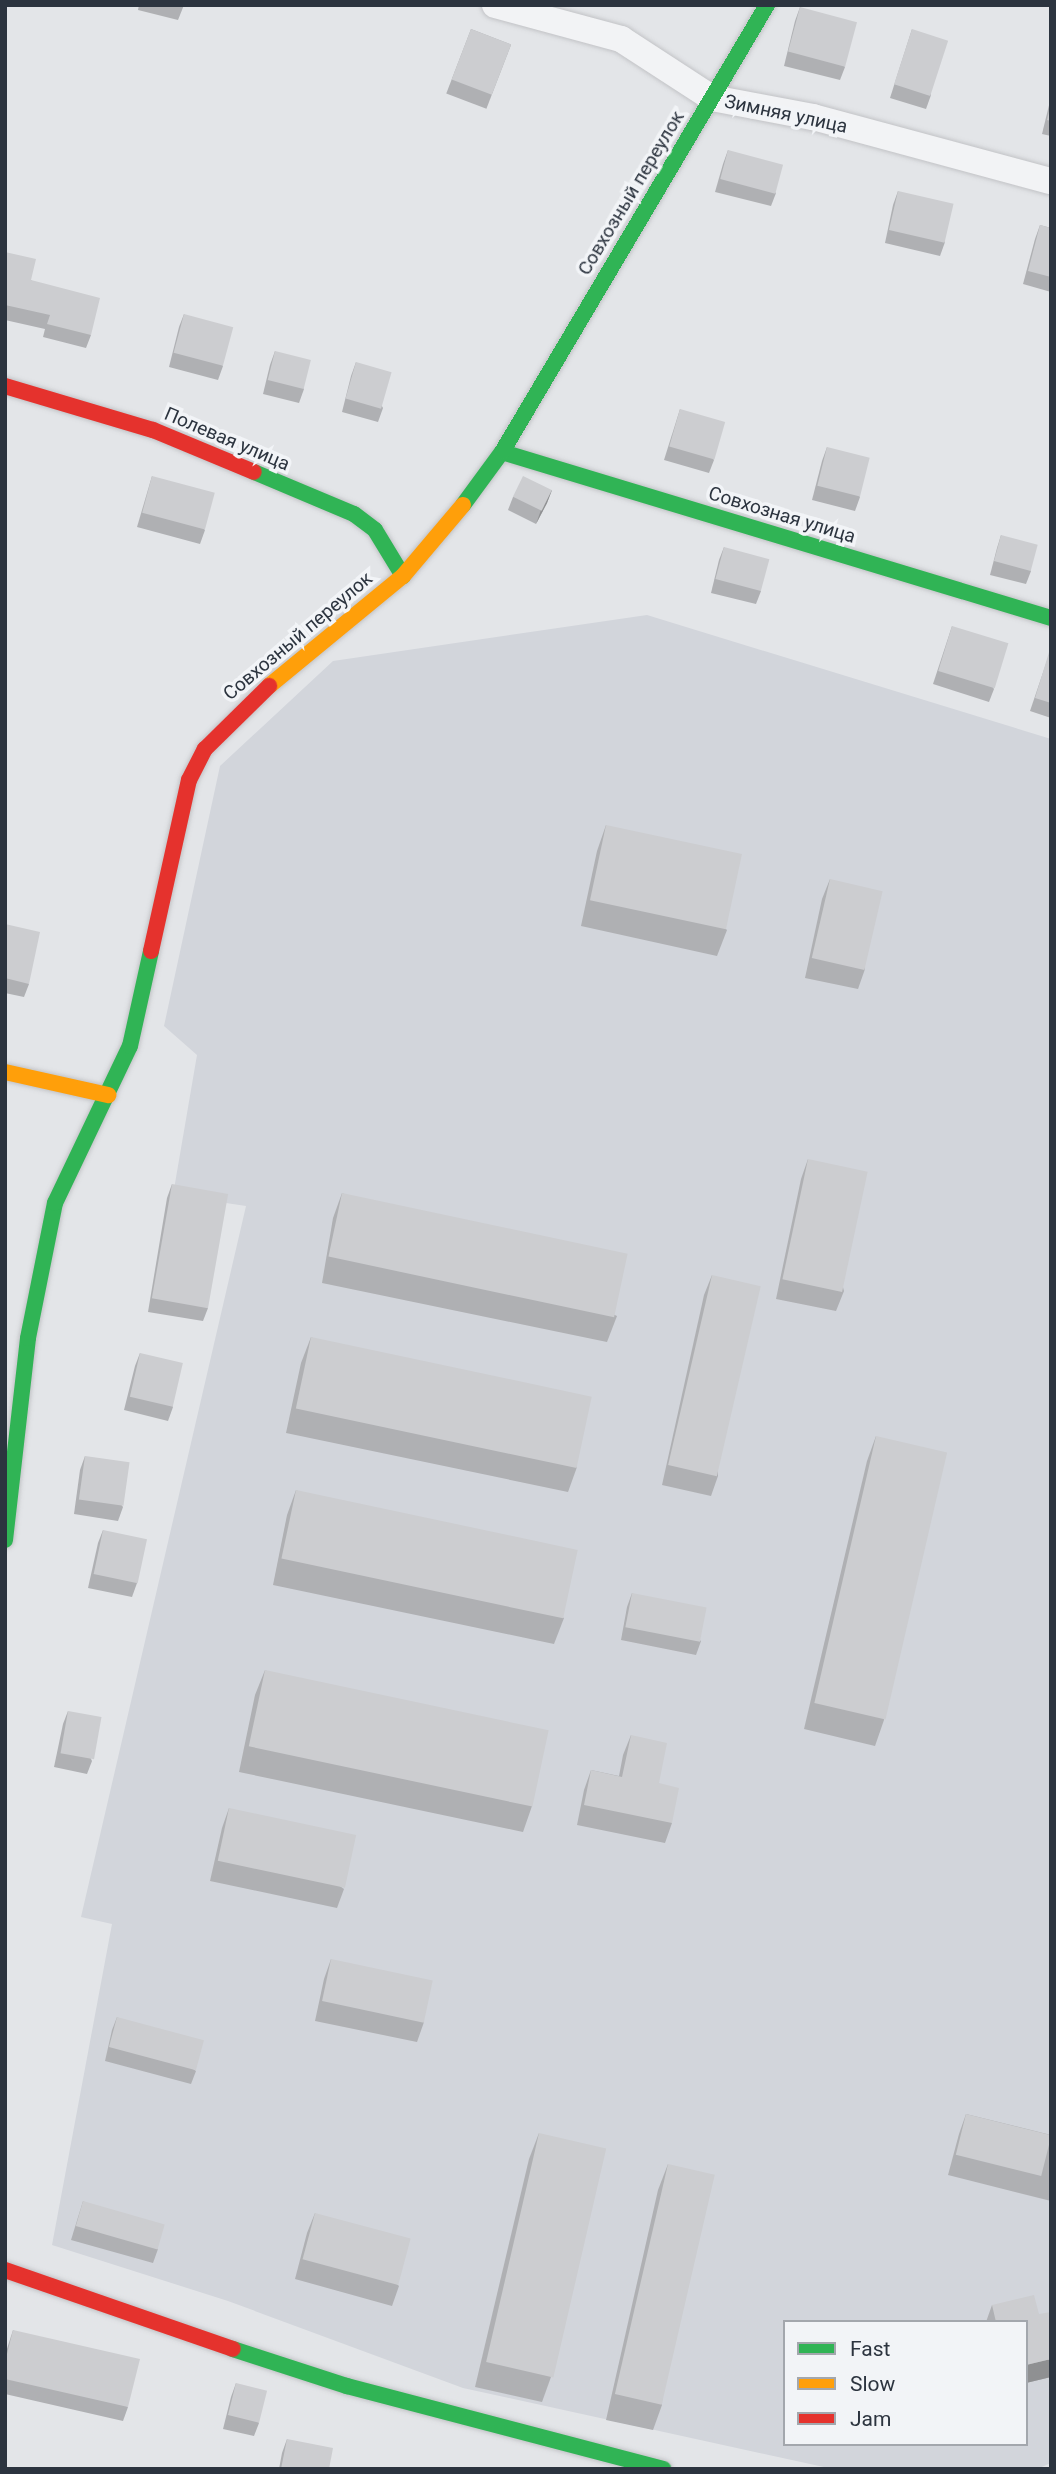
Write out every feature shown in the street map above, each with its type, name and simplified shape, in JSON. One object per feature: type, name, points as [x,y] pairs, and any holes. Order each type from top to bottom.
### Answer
[{"type":"street","name":"Зимняя улица","points":[[495,5],[621,39],[712,98],[813,117],[1051,181]]},
{"type":"street","name":"Совхозный переулок","points":[[5,1540],[28,1338],[55,1203],[130,1046],[189,780],[205,749],[239,711],[403,576],[446,529],[502,452],[768,5]]},
{"type":"street","name":"Полевая улица","points":[[5,386],[153,430],[354,514],[375,530],[403,576]]},
{"type":"street","name":"Совхозная улица","points":[[502,452],[1051,618]]},
{"type":"street","points":[[5,1072],[108,1095]]},
{"type":"street","points":[[5,2270],[41,2286],[347,2386],[663,2469]]},
{"type":"shaded area","points":[[647,615],[1051,739],[1051,2463],[1037,2469],[833,2469],[463,2388],[228,2301],[52,2245],[112,1924],[81,1917],[246,1206],[173,1195],[197,1055],[164,1026],[220,766],[333,661]]},
{"type":"building","points":[[800,7],[857,22],[845,67],[788,51]]},
{"type":"building","points":[[471,29],[511,44],[492,95],[452,79]]},
{"type":"building","points":[[912,29],[948,41],[930,96],[894,84]]},
{"type":"building","points":[[1051,103],[1051,121],[1047,120]]},
{"type":"building","points":[[728,150],[783,165],[775,194],[720,179]]},
{"type":"building","points":[[898,191],[954,204],[945,243],[889,230]]},
{"type":"building","points":[[1040,225],[1051,228],[1051,277],[1028,271]]},
{"type":"building","points":[[5,252],[36,259],[31,280],[100,298],[91,335],[47,324],[50,315],[5,305]]},
{"type":"building","points":[[184,314],[233,327],[223,366],[174,353]]},
{"type":"building","points":[[275,351],[311,360],[304,389],[268,380]]},
{"type":"building","points":[[356,362],[392,372],[381,409],[346,399]]},
{"type":"building","points":[[680,409],[725,422],[714,459],[669,446]]},
{"type":"building","points":[[827,447],[870,458],[860,496],[817,486]]},
{"type":"building","points":[[152,476],[215,493],[205,530],[142,513]]},
{"type":"building","points":[[523,476],[552,490],[542,511],[513,497]]},
{"type":"building","points":[[1001,535],[1038,545],[1031,571],[994,561]]},
{"type":"building","points":[[724,547],[769,559],[761,591],[715,579]]},
{"type":"building","points":[[952,626],[1008,643],[995,688],[938,671]]},
{"type":"building","points":[[1051,649],[1051,703],[1035,698]]},
{"type":"building","points":[[606,825],[742,854],[726,929],[590,900]]},
{"type":"building","points":[[830,879],[883,891],[864,970],[812,958]]},
{"type":"building","points":[[5,924],[40,932],[29,984],[5,978]]},
{"type":"building","points":[[808,1159],[868,1172],[842,1292],[782,1279]]},
{"type":"building","points":[[172,1184],[228,1194],[208,1308],[152,1298]]},
{"type":"building","points":[[342,1193],[628,1254],[614,1317],[328,1257]]},
{"type":"building","points":[[712,1275],[761,1286],[717,1476],[668,1465]]},
{"type":"building","points":[[311,1337],[592,1397],[577,1468],[296,1408]]},
{"type":"building","points":[[140,1353],[183,1363],[173,1407],[130,1397]]},
{"type":"building","points":[[876,1436],[947,1452],[885,1719],[814,1703]]},
{"type":"building","points":[[85,1456],[130,1462],[123,1506],[79,1500]]},
{"type":"building","points":[[296,1490],[578,1550],[563,1618],[281,1558]]},
{"type":"building","points":[[103,1530],[147,1539],[138,1583],[94,1574]]},
{"type":"building","points":[[632,1593],[707,1608],[700,1642],[625,1627]]},
{"type":"building","points":[[265,1670],[549,1730],[532,1807],[249,1746]]},
{"type":"building","points":[[68,1711],[101,1717],[94,1759],[61,1753]]},
{"type":"building","points":[[631,1735],[667,1743],[659,1783],[679,1788],[672,1823],[584,1805],[591,1770],[622,1777]]},
{"type":"building","points":[[229,1808],[356,1835],[345,1888],[218,1861]]},
{"type":"building","points":[[331,1959],[433,1981],[424,2023],[322,2001]]},
{"type":"building","points":[[117,2017],[204,2040],[196,2070],[109,2047]]},
{"type":"building","points":[[966,2114],[1051,2135],[1041,2176],[956,2155]]},
{"type":"building","points":[[539,2133],[606,2149],[553,2377],[486,2362]]},
{"type":"building","points":[[668,2164],[715,2175],[662,2405],[615,2394]]},
{"type":"building","points":[[83,2201],[165,2224],[158,2249],[76,2226]]},
{"type":"building","points":[[315,2213],[411,2239],[398,2285],[303,2259]]},
{"type":"building","points":[[1034,2295],[1039,2314],[1051,2312],[1051,2359],[1028,2365],[1028,2320],[996,2320],[992,2305]]},
{"type":"building","points":[[13,2330],[140,2359],[128,2407],[5,2379],[5,2362]]},
{"type":"building","points":[[236,2383],[267,2391],[259,2423],[228,2415]]},
{"type":"building","points":[[287,2439],[333,2448],[329,2469],[281,2469]]},
{"type":"traffic: fast","points":[[463,505],[502,452],[767,5]]},
{"type":"traffic: fast","points":[[502,452],[1051,618]]},
{"type":"traffic: fast","points":[[254,472],[354,514],[375,530],[403,576]]},
{"type":"traffic: fast","points":[[5,1540],[28,1338],[55,1203],[130,1046],[151,951]]},
{"type":"traffic: fast","points":[[233,2349],[347,2386],[663,2469]]},
{"type":"traffic: slow","points":[[269,686],[403,576],[463,505]]},
{"type":"traffic: slow","points":[[5,1072],[108,1095]]},
{"type":"traffic: jam","points":[[5,386],[153,430],[254,472]]},
{"type":"traffic: jam","points":[[151,951],[189,780],[205,749],[269,686]]},
{"type":"traffic: jam","points":[[5,2270],[233,2349]]}]
